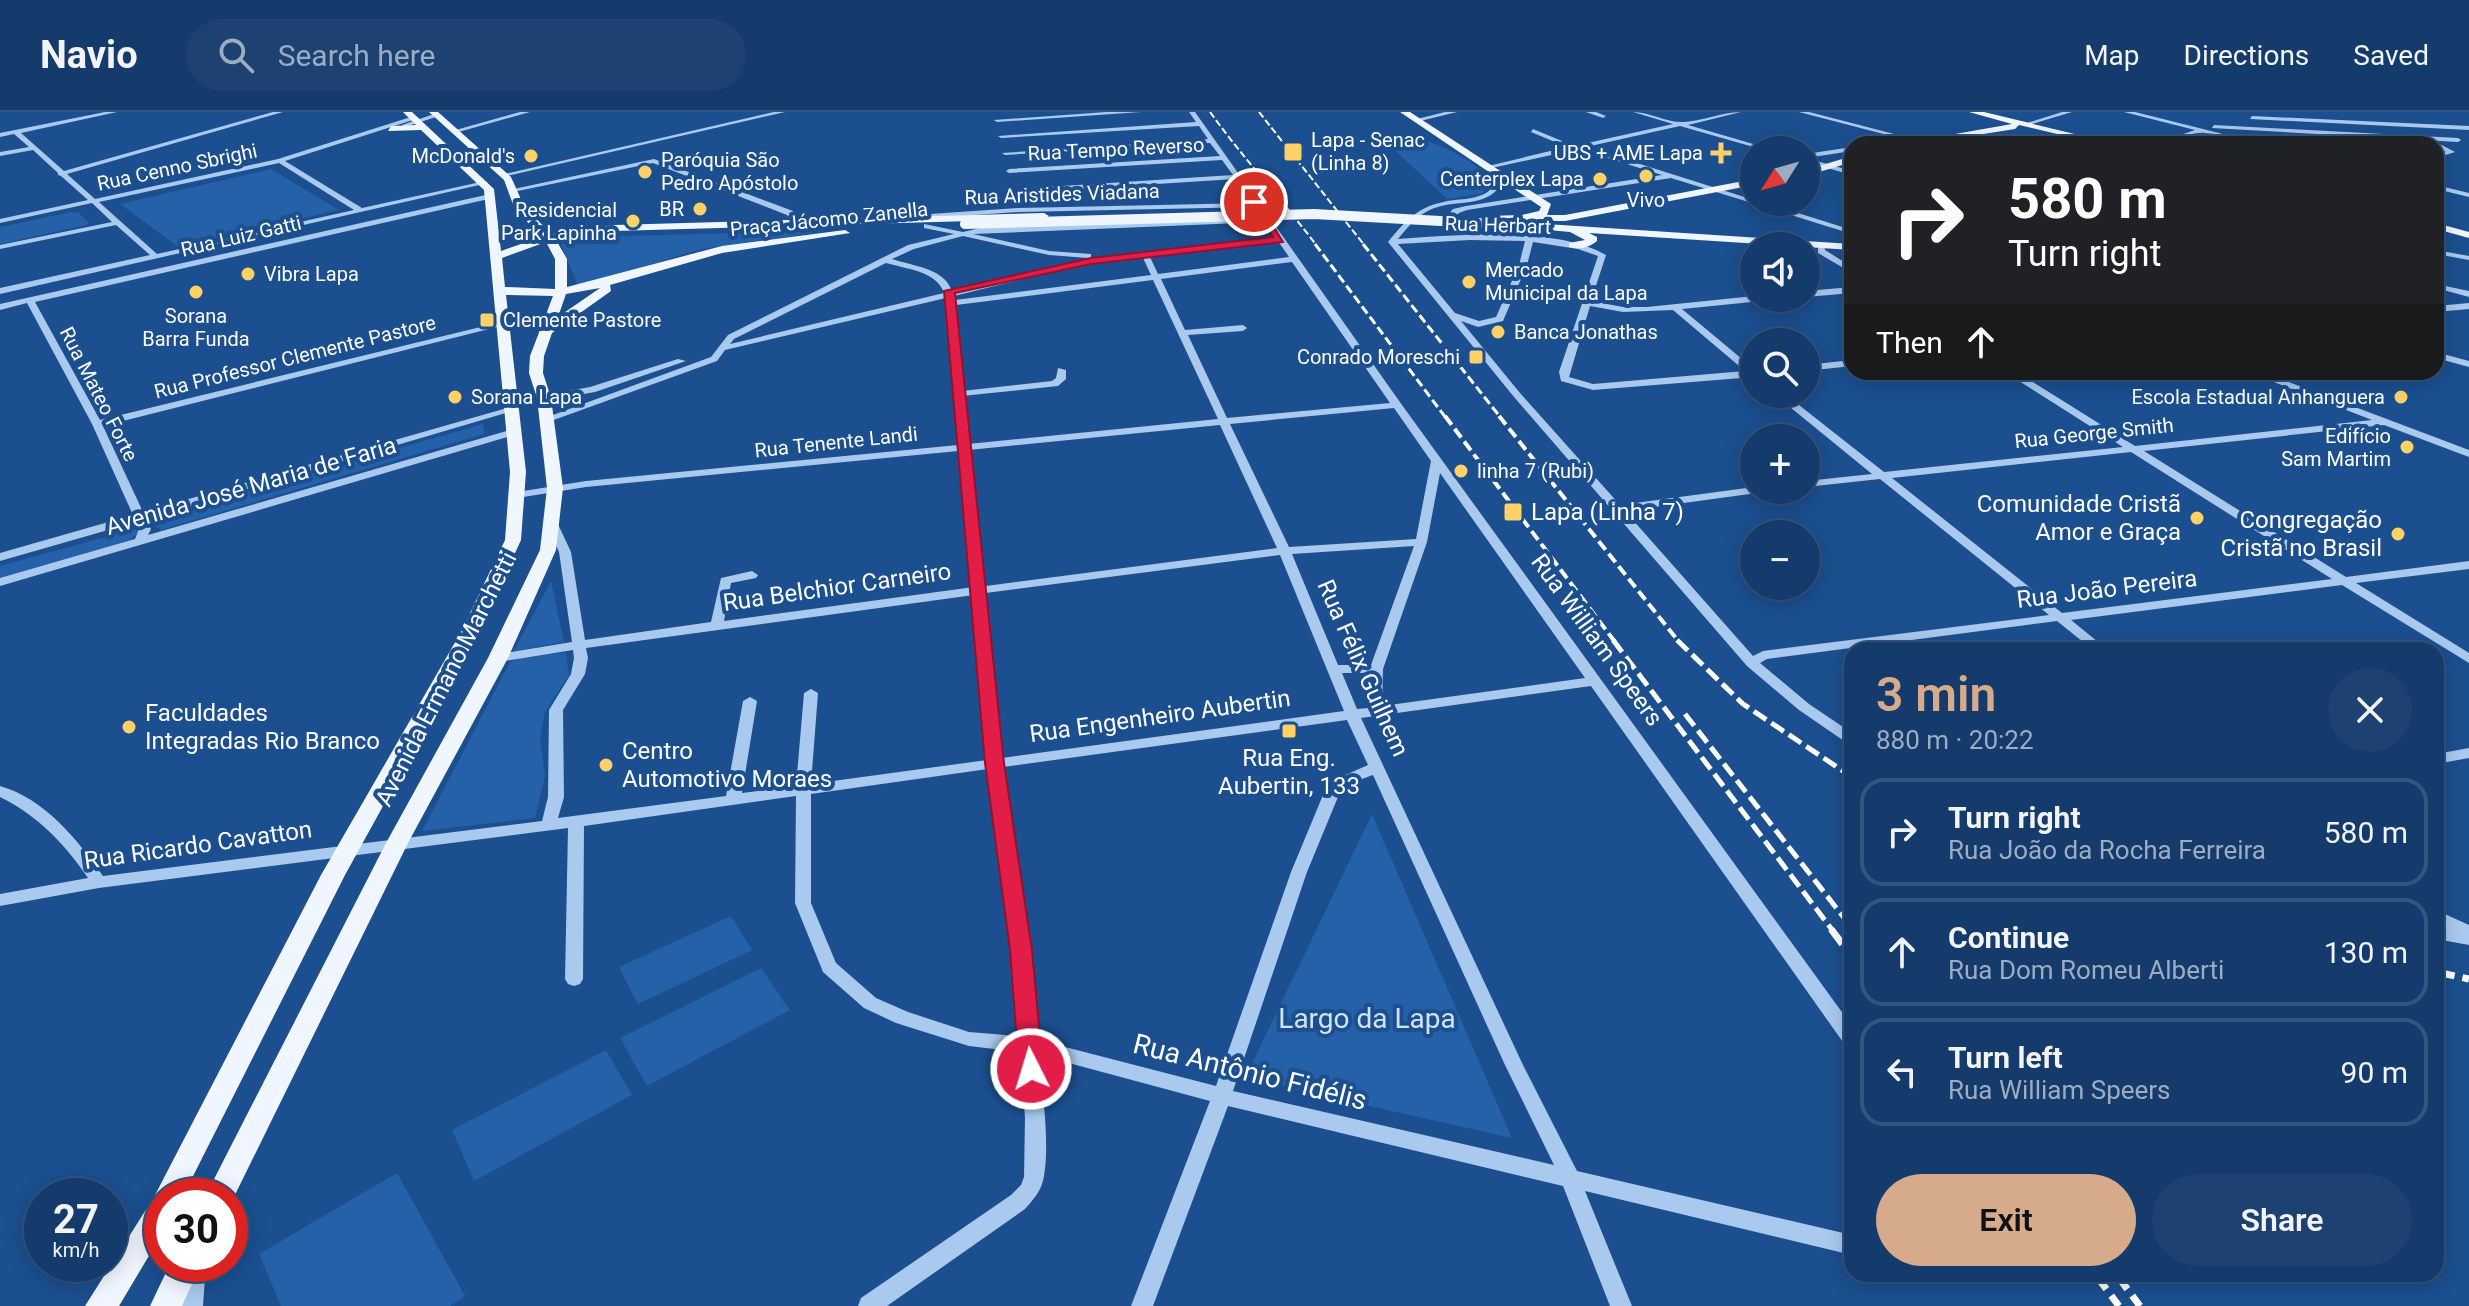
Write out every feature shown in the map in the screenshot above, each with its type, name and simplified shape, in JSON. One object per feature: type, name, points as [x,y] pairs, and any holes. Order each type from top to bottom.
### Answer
[{"type":"main road","points":[[1404,112],[1547,206],[1541,222]]},
{"type":"main road","points":[[1973,112],[2077,136]]},
{"type":"main road","name":"Avenida Ermano Marchetti","points":[[229,1178],[397,843],[498,658],[548,550],[555,488],[544,398],[536,373],[542,335],[560,294],[563,266],[548,238],[519,207],[503,175],[435,114]]},
{"type":"main road","name":"Avenida Ermano Marchetti","points":[[177,1178],[348,849],[470,632],[513,540],[517,495],[514,432],[497,290],[490,196],[485,183],[415,120]]},
{"type":"main road","points":[[391,129],[415,120]]},
{"type":"main road","points":[[1952,136],[2027,124]]},
{"type":"main road","points":[[1820,170],[1844,162]]},
{"type":"main road","points":[[1541,222],[1740,185]]},
{"type":"main road","name":"Praça Jácomo Zanella","points":[[495,257],[548,238],[614,228],[1270,209],[1404,212],[1541,222]]},
{"type":"main road","name":"Praça Jácomo Zanella","points":[[497,290],[533,296],[560,294],[620,279],[676,260],[746,244],[927,226],[966,228],[1314,214],[1541,222]]},
{"type":"main road","points":[[529,218],[614,228]]},
{"type":"main road","points":[[1541,222],[1615,231],[1844,247]]},
{"type":"main road","points":[[1541,222],[1577,231],[1593,239],[1585,245],[1573,245]]},
{"type":"main road","points":[[2444,230],[2469,238]]},
{"type":"main road","points":[[2444,243],[2469,238]]},
{"type":"main road","points":[[542,335],[620,279]]},
{"type":"main road","points":[[101,1306],[144,1236]]},
{"type":"main road","points":[[166,1306],[177,1282]]},
{"type":"street","points":[[0,135],[114,112]]},
{"type":"street","points":[[60,174],[280,112]]},
{"type":"street","points":[[455,131],[527,112]]},
{"type":"street","points":[[503,175],[782,112]]},
{"type":"street","points":[[1019,210],[996,116],[1138,112]]},
{"type":"street","name":"Rua William Speers","points":[[1192,112],[1397,405],[1844,1029]]},
{"type":"street","points":[[1416,120],[1454,112]]},
{"type":"street","points":[[1589,112],[1601,116],[1611,112]]},
{"type":"street","points":[[1636,112],[1740,141]]},
{"type":"street","points":[[1487,167],[1738,112]]},
{"type":"street","points":[[1802,112],[1884,136]]},
{"type":"street","points":[[2027,124],[2069,112]]},
{"type":"street","points":[[2127,112],[2227,136]]},
{"type":"street","points":[[2136,114],[2146,112]]},
{"type":"street","points":[[2183,136],[2252,118],[2290,112]]},
{"type":"street","name":"Rua Cenno Sbrighi","points":[[0,221],[280,161],[435,114]]},
{"type":"street","points":[[2252,118],[2469,128]]},
{"type":"street","points":[[1001,136],[1200,124]]},
{"type":"street","points":[[2214,127],[2358,136]]},
{"type":"street","name":"Rua Cenno Sbrighi","points":[[358,137],[391,129]]},
{"type":"street","points":[[1533,131],[1577,148],[1740,198]]},
{"type":"street","points":[[16,132],[155,256]]},
{"type":"street","points":[[2308,133],[2320,136]]},
{"type":"street","points":[[2444,140],[2458,140]]},
{"type":"street","points":[[1005,153],[1212,141]]},
{"type":"street","points":[[0,154],[34,148]]},
{"type":"street","points":[[1820,155],[1844,151]]},
{"type":"street","name":"Rua Tempo Reverso","points":[[1009,171],[1225,158]]},
{"type":"street","points":[[280,161],[361,211]]},
{"type":"street","points":[[513,190],[650,161],[790,213],[795,218],[790,223]]},
{"type":"street","points":[[1820,163],[1844,171]]},
{"type":"street","points":[[1516,239],[1458,231],[1444,224],[1456,211],[1466,208],[1671,176]]},
{"type":"street","points":[[1015,191],[1238,177]]},
{"type":"street","points":[[1503,177],[1500,187],[1486,196],[1426,209],[1392,242],[1450,315],[1752,663],[1804,707],[1844,734]]},
{"type":"street","points":[[0,291],[485,183]]},
{"type":"street","points":[[2444,189],[2469,195]]},
{"type":"street","points":[[2457,192],[2469,189]]},
{"type":"street","name":"Rua Luiz Gatti","points":[[0,307],[490,196]]},
{"type":"street","name":"Rua Aristides Viadana","points":[[868,220],[1019,210],[1256,205]]},
{"type":"street","points":[[1800,216],[1844,230]]},
{"type":"street","points":[[0,247],[116,223]]},
{"type":"street","points":[[547,419],[714,359],[731,337],[920,244],[966,228],[1270,224]]},
{"type":"street","points":[[1087,231],[1270,224]]},
{"type":"street","points":[[966,228],[1060,255],[1145,254]]},
{"type":"street","points":[[544,398],[592,390],[723,348],[950,291],[1080,263],[1280,239]]},
{"type":"street","name":"Rua Herbart","points":[[1392,242],[1516,239],[1573,245],[1602,255],[1585,302]]},
{"type":"street","points":[[1450,315],[1478,324],[1500,319],[1523,265],[1529,241]]},
{"type":"street","points":[[1821,245],[1821,251],[1844,266]]},
{"type":"street","points":[[2444,248],[2469,258]]},
{"type":"street","name":"Rua Félix Guilhem","points":[[1145,254],[1153,277],[1284,550],[1352,714],[1514,1065],[1570,1178],[1621,1306]]},
{"type":"street","points":[[952,303],[1294,259]]},
{"type":"street","points":[[869,1306],[1029,1191],[1034,1177],[1035,1118],[1021,950],[995,763],[980,590],[957,394],[950,291],[937,276],[886,260]]},
{"type":"street","points":[[2444,288],[2469,294]]},
{"type":"street","points":[[1820,293],[1844,291]]},
{"type":"street","points":[[1740,300],[1613,309],[1585,302],[1564,379],[1586,387],[1740,374]]},
{"type":"street","name":"Rua Mateo Forte","points":[[30,301],[97,424],[145,529],[140,541]]},
{"type":"street","points":[[1673,306],[1740,362]]},
{"type":"street","points":[[2444,308],[2469,306]]},
{"type":"street","name":"Rua Professor Clemente Pastore","points":[[97,424],[501,325]]},
{"type":"street","points":[[1181,333],[1243,328]]},
{"type":"street","points":[[2444,357],[2469,364]]},
{"type":"street","points":[[1820,366],[1844,364]]},
{"type":"street","points":[[957,394],[1055,384],[1061,379],[1061,370]]},
{"type":"street","points":[[2023,380],[2442,642]]},
{"type":"street","points":[[2274,380],[2469,454]]},
{"type":"street","name":"Rua Tenente Landi","points":[[517,495],[555,488],[1397,405]]},
{"type":"street","points":[[1797,408],[2091,642]]},
{"type":"street","name":"Avenida José Maria de Faria","points":[[0,557],[511,410]]},
{"type":"street","name":"Rua George Smith","points":[[1820,482],[2386,422]]},
{"type":"street","name":"Avenida José Maria de Faria","points":[[0,582],[514,432]]},
{"type":"street","points":[[1375,711],[1376,669],[1421,542],[1437,459]]},
{"type":"street","points":[[1616,509],[1740,492]]},
{"type":"street","points":[[109,526],[133,505]]},
{"type":"street","points":[[549,825],[556,797],[556,710],[578,674],[580,644],[565,552],[553,524]]},
{"type":"street","name":"Rua Belchior Carneiro","points":[[498,658],[580,644],[1284,550],[1421,542]]},
{"type":"street","name":"Rua João Pereira","points":[[1865,642],[2469,565]]},
{"type":"street","points":[[717,626],[725,581],[752,575]]},
{"type":"street","points":[[2444,643],[2469,659]]},
{"type":"street","name":"Rua João Pereira","points":[[1752,663],[1763,655],[1844,645]]},
{"type":"street","points":[[1333,669],[1376,669]]},
{"type":"street","name":"Rua Engenheiro Aubertin","points":[[397,843],[549,825],[1596,681]]},
{"type":"street","name":"Rua Antônio Fidélis","points":[[811,693],[804,788],[803,903],[829,967],[870,1003],[902,1018],[969,1039],[1029,1045],[1222,1096],[1844,1243]]},
{"type":"street","points":[[733,799],[750,701]]},
{"type":"street","points":[[2444,758],[2469,753]]},
{"type":"street","points":[[1142,1306],[1222,1096],[1299,872],[1331,795],[1346,780],[1378,767]]},
{"type":"street","points":[[0,791],[22,800],[52,822],[99,882]]},
{"type":"street","points":[[574,979],[576,821]]},
{"type":"street","name":"Rua Ricardo Cavatton","points":[[2,900],[99,882],[397,843]]},
{"type":"street","points":[[2444,920],[2469,932]]},
{"type":"street","points":[[2444,934],[2469,939]]},
{"type":"street","points":[[192,1306],[194,1282]]},
{"type":"green space","points":[[1424,141],[1447,149],[1481,170],[1487,180],[1483,193],[1447,199],[1387,143]]},
{"type":"green space","points":[[271,169],[339,210],[177,246],[120,204]]},
{"type":"green space","points":[[79,213],[90,224],[0,244],[0,227]]},
{"type":"green space","points":[[825,231],[702,249],[578,286],[561,244],[617,236]]},
{"type":"green space","points":[[483,424],[484,434],[161,530],[153,523],[154,519]]},
{"type":"green space","points":[[138,528],[142,530],[127,542],[0,580],[0,566]]},
{"type":"green space","points":[[551,581],[564,642],[514,651]]},
{"type":"green space","points":[[566,653],[569,675],[545,712],[540,738],[545,776],[535,818],[422,831],[510,662],[528,655]]},
{"type":"green space","name":"Largo da Lapa","points":[[1372,814],[1512,1138],[1245,1078]]},
{"type":"green space","points":[[731,916],[752,950],[638,1004],[619,967]]},
{"type":"green space","points":[[761,968],[790,1010],[647,1086],[620,1038]]},
{"type":"green space","points":[[606,1050],[632,1095],[474,1181],[452,1130]]},
{"type":"green space","points":[[397,1173],[465,1296],[450,1306],[281,1306],[259,1254]]},
{"type":"railway","points":[[1210,112],[1317,246]]},
{"type":"railway","points":[[1259,112],[1365,246]]},
{"type":"railway","points":[[1315,244],[1446,418]]},
{"type":"railway","points":[[1363,244],[1501,418]]},
{"type":"railway","points":[[1445,416],[1615,642]]},
{"type":"railway","points":[[1499,416],[1679,642]]},
{"type":"railway","points":[[1613,640],[1833,931]]},
{"type":"railway","points":[[1679,642],[1743,704],[1844,772]]},
{"type":"railway","points":[[1685,714],[1844,918]]},
{"type":"railway","points":[[1831,929],[1844,946]]},
{"type":"railway","points":[[2444,974],[2469,979]]},
{"type":"railway","points":[[2101,1282],[2119,1306]]},
{"type":"railway","points":[[2122,1282],[2140,1306]]},
{"type":"place","name":"Lapa - Senac (Linha 8)","points":[[1293,152]]},
{"type":"place","name":"UBS + AME Lapa","points":[[1721,153]]},
{"type":"place","name":"McDonald's","points":[[531,156]]},
{"type":"place","name":"Paróquia São Pedro Apóstolo","points":[[645,172]]},
{"type":"place","name":"Vivo","points":[[1646,176]]},
{"type":"place","name":"Centerplex Lapa","points":[[1600,179]]},
{"type":"place","name":"BR","points":[[700,209]]},
{"type":"place","name":"Residencial Park Lapinha","points":[[633,221]]},
{"type":"place","name":"Vibra Lapa","points":[[248,274]]},
{"type":"place","name":"Mercado Municipal da Lapa","points":[[1469,282]]},
{"type":"place","name":"Sorana Barra Funda","points":[[196,292]]},
{"type":"place","name":"Clemente Pastore","points":[[487,320]]},
{"type":"place","name":"Banca Jonathas","points":[[1498,332]]},
{"type":"place","name":"Conrado Moreschi","points":[[1476,357]]},
{"type":"place","name":"Sorana Lapa","points":[[455,397]]},
{"type":"place","name":"Escola Estadual Anhanguera","points":[[2401,397]]},
{"type":"place","name":"Edifício Sam Martim","points":[[2407,447]]},
{"type":"place","name":"linha 7 (Rubi)","points":[[1461,471]]},
{"type":"place","name":"Lapa (Linha 7)","points":[[1513,512]]},
{"type":"place","name":"Comunidade Cristã Amor e Graça","points":[[2197,518]]},
{"type":"place","name":"Congregação Cristã no Brasil","points":[[2398,534]]},
{"type":"place","name":"Faculdades Integradas Rio Branco","points":[[129,727]]},
{"type":"place","name":"Rua Eng. Aubertin, 133","points":[[1289,731]]},
{"type":"place","name":"Centro Automotivo Moraes","points":[[606,765]]},
{"type":"route","points":[[1031,1069],[1021,950],[995,763],[980,590],[957,394],[950,291],[1091,261],[1280,239],[1254,202]]}]
